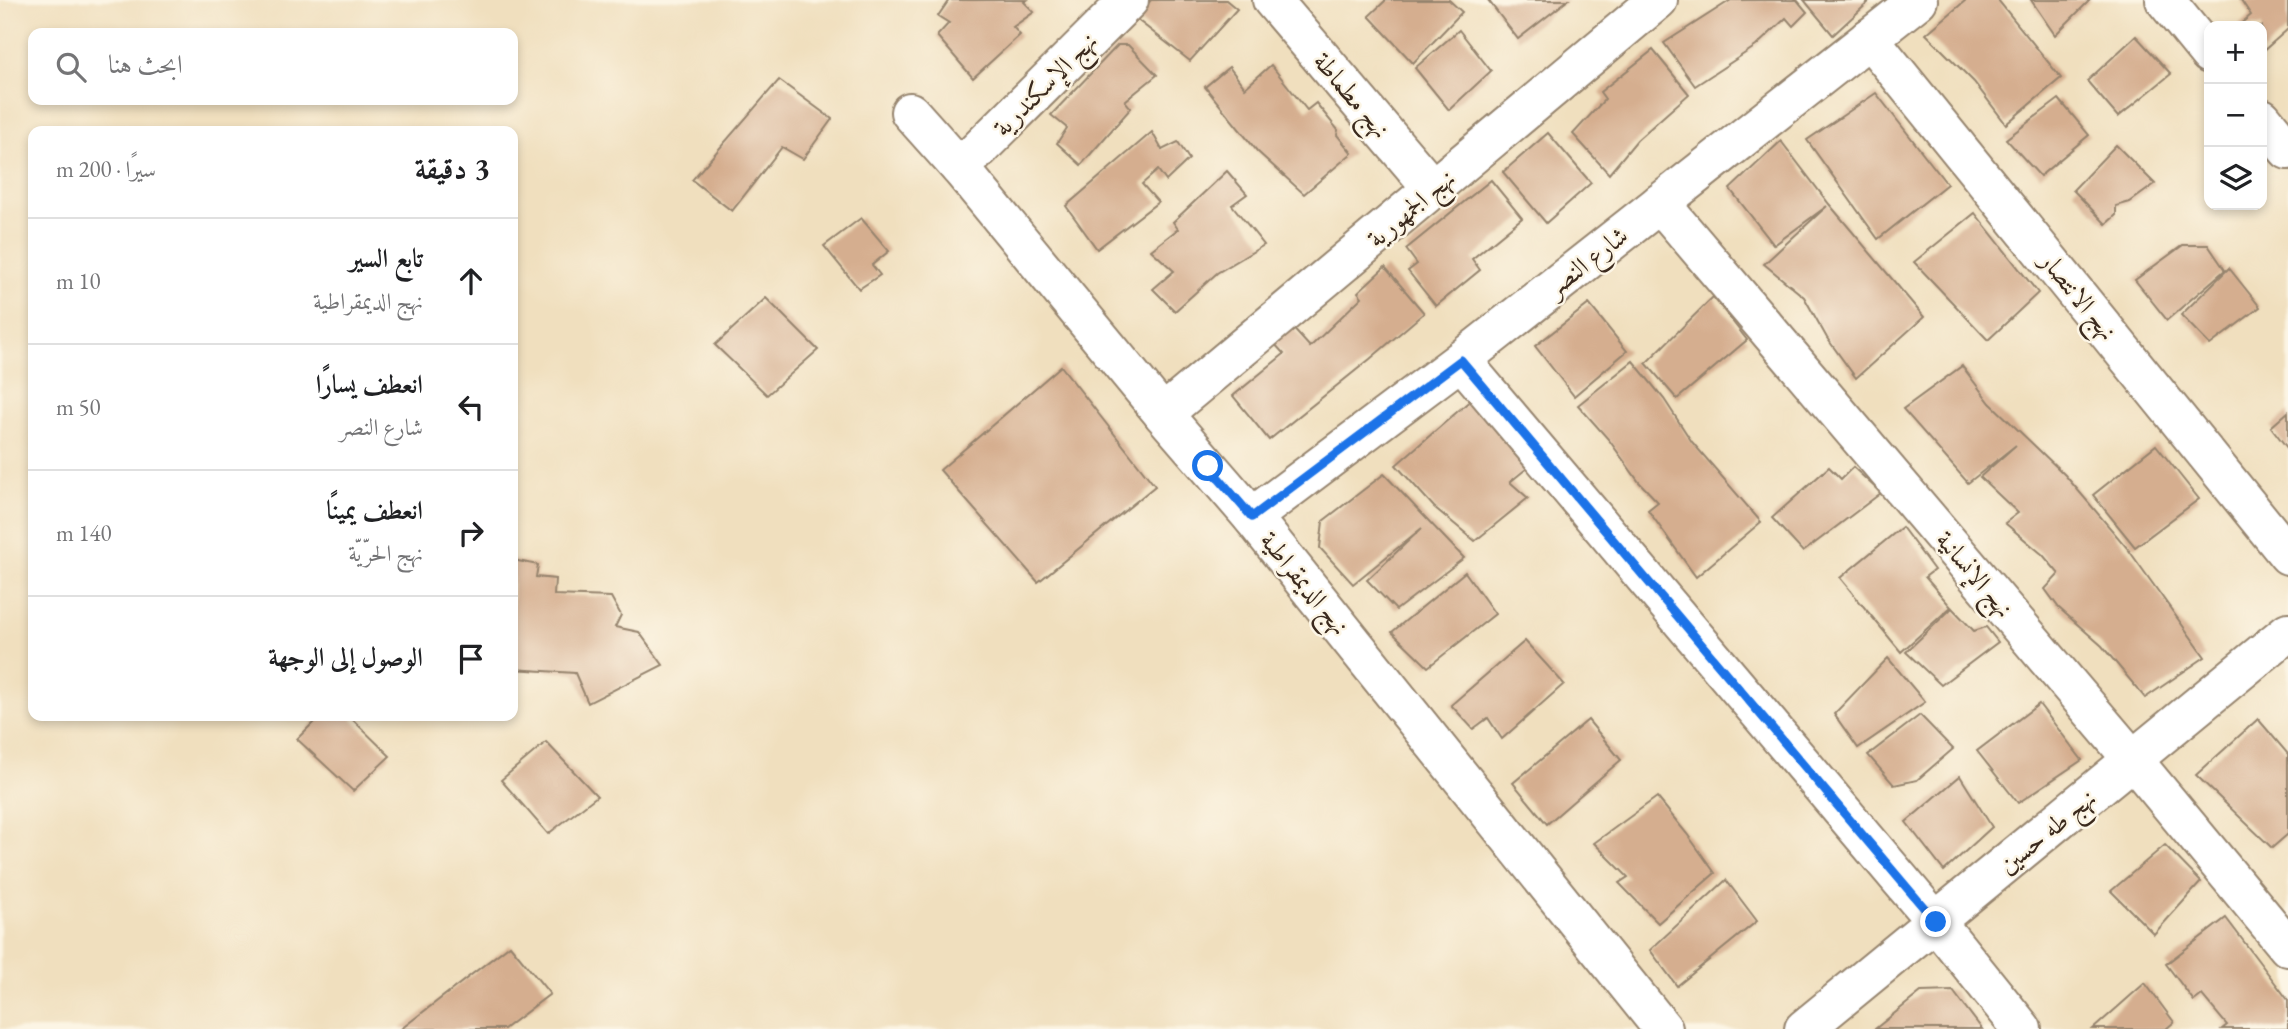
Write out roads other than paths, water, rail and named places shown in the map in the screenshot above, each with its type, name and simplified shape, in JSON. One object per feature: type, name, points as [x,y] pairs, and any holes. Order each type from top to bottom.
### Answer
[{"type":"street","name":"نهج الإسكندرية","points":[[960,168],[1129,0]]},
{"type":"street","name":"نهج مطماطة","points":[[1272,0],[1433,190]]},
{"type":"street","name":"شارع النصر","points":[[1252,517],[1461,360],[1918,0]]},
{"type":"street","points":[[2165,0],[2204,48]]},
{"type":"street","name":"نهج الجمهورية","points":[[1163,414],[1433,190],[1650,2]]},
{"type":"street","name":"نهج الانتصار","points":[[1869,38],[2288,555]]},
{"type":"street","name":"نهج الديمقراطية","points":[[910,112],[1252,517],[1664,1029]]},
{"type":"street","points":[[2267,124],[2288,150]]},
{"type":"street","name":"نهج الإنسانية","points":[[1660,203],[2133,760],[2288,947]]},
{"type":"street","points":[[1461,360],[1936,922],[2022,1029]]},
{"type":"street","name":"نهج طه حسين","points":[[1804,1029],[2288,632]]}]
